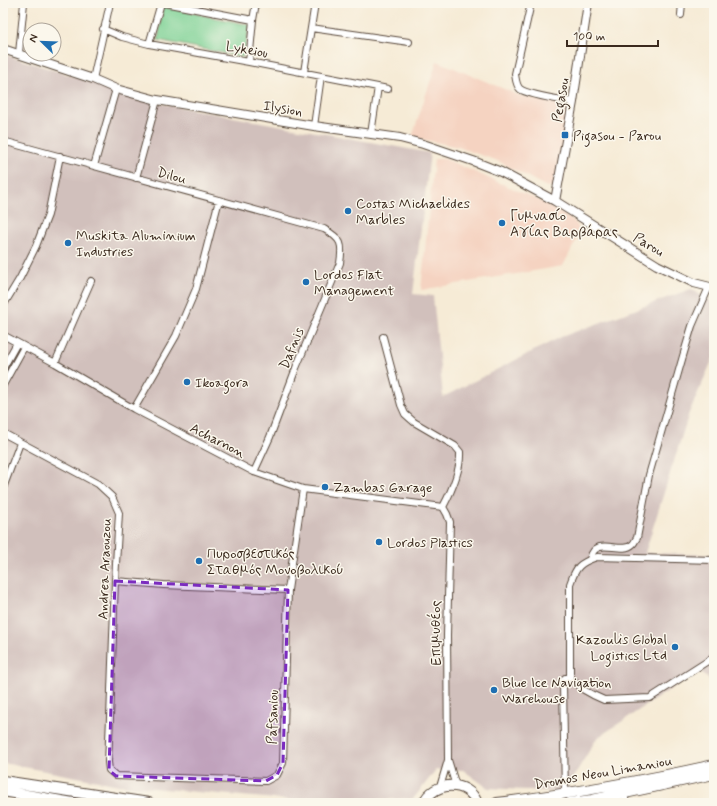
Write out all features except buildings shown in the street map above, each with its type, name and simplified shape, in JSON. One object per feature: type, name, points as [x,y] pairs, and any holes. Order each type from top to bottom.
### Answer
[{"type":"main road","name":"Dromos Neou Limaniou","points":[[570,803],[602,793],[714,765]]},
{"type":"main road","name":"Dromos Neou Limaniou","points":[[477,802],[496,803],[565,794],[602,793],[625,798],[714,774]]},
{"type":"main road","points":[[3,781],[149,803]]},
{"type":"main road","points":[[424,803],[425,799],[431,792],[448,785],[464,788],[471,793],[477,802]]},
{"type":"main road","points":[[3,791],[73,803]]},
{"type":"street","points":[[19,53],[24,3]]},
{"type":"street","points":[[92,79],[110,3]]},
{"type":"street","points":[[148,44],[161,3]]},
{"type":"street","points":[[164,3],[253,20]]},
{"type":"street","points":[[249,62],[256,3]]},
{"type":"street","points":[[304,72],[315,3]]},
{"type":"street","points":[[531,3],[515,74],[516,82],[519,88],[526,93],[573,102]]},
{"type":"street","name":"Pegasou","points":[[555,201],[573,102],[588,3]]},
{"type":"street","points":[[681,15],[682,3]]},
{"type":"street","points":[[311,28],[409,42]]},
{"type":"street","name":"Lykeiou","points":[[103,29],[122,37],[148,44],[304,72],[388,89]]},
{"type":"street","name":"Ilysion","points":[[3,49],[19,53],[116,89],[157,100],[314,126],[400,138],[423,144],[501,172],[555,201]]},
{"type":"street","points":[[314,126],[321,76]]},
{"type":"street","points":[[371,134],[378,87]]},
{"type":"street","points":[[94,166],[116,89]]},
{"type":"street","points":[[136,178],[157,100]]},
{"type":"street","name":"Dilou","points":[[3,141],[324,229],[333,234]]},
{"type":"street","points":[[3,306],[20,278],[36,246],[48,215],[60,156]]},
{"type":"street","points":[[134,408],[176,336],[196,289],[219,200]]},
{"type":"street","name":"Parou","points":[[555,201],[657,265],[694,283],[712,287]]},
{"type":"street","name":"Dafnis","points":[[254,472],[270,437],[296,368],[340,263],[342,249],[339,241],[333,234]]},
{"type":"street","points":[[55,363],[91,281]]},
{"type":"street","points":[[590,559],[596,549],[602,546],[627,547],[633,544],[637,538],[649,475],[683,356],[692,326],[712,287]]},
{"type":"street","name":"Acharnon","points":[[3,335],[134,408],[254,472],[303,489],[443,507]]},
{"type":"street","points":[[383,337],[401,405],[405,414],[414,422],[455,446],[460,452],[460,464],[449,496],[443,507]]},
{"type":"street","points":[[3,368],[17,343]]},
{"type":"street","points":[[3,384],[24,347]]},
{"type":"street","name":"Andrea Araouzou","points":[[3,433],[98,484],[112,497],[119,513],[115,581],[108,762],[109,770]]},
{"type":"street","points":[[3,488],[20,443]]},
{"type":"street","name":"Pafsaniou","points":[[109,770],[116,776],[266,781],[277,775],[283,763],[288,590],[303,489]]},
{"type":"street","name":"Επιμυθέος","points":[[443,507],[450,522],[447,636],[448,760]]},
{"type":"street","points":[[570,678],[570,584],[575,572],[585,561],[596,557],[714,560]]},
{"type":"street","points":[[115,581],[164,585],[288,590]]},
{"type":"street","points":[[565,794],[563,680],[565,678],[570,678],[584,690],[604,700],[650,698],[714,657]]},
{"type":"street","points":[[448,760],[456,786]]},
{"type":"street","points":[[440,787],[448,760]]},
{"type":"street","points":[[602,793],[616,803]]},
{"type":"highlighted area","points":[[115,581],[288,590],[283,763],[277,775],[266,781],[116,776],[109,770]]},
{"type":"shaded area","points":[[3,54],[22,60],[22,62],[28,62],[157,103],[430,153],[413,294],[433,296],[443,397],[561,337],[691,289],[714,302],[714,356],[689,413],[645,553],[714,555],[714,684],[699,670],[597,738],[564,792],[488,788],[463,770],[436,770],[413,799],[299,801],[119,785],[3,763]]},
{"type":"shaded area","points":[[437,61],[516,94],[571,106],[555,184],[547,187],[498,161],[458,147],[412,137]]},
{"type":"shaded area","name":"Γυμνασίο Αγίας Βαρβάρας","points":[[434,159],[445,159],[543,202],[573,220],[578,226],[578,237],[563,266],[421,290]]},
{"type":"green space","points":[[163,7],[250,25],[243,57],[158,40]]},
{"type":"place","name":"Pigasou - Parou","points":[[565,135]]},
{"type":"place","name":"Costas Michaelides Marbles","points":[[348,211]]},
{"type":"place","name":"Γυμνασίο Αγίας Βαρβάρας","points":[[502,223]]},
{"type":"place","name":"Muskita Aluminium Industries","points":[[68,243]]},
{"type":"place","name":"Lordos Flat Management","points":[[306,282]]},
{"type":"place","name":"Ikoagora","points":[[187,382]]},
{"type":"place","name":"Zambas Garage","points":[[325,487]]},
{"type":"place","name":"Lordos Plastics","points":[[379,542]]},
{"type":"place","name":"Πυροσβεστικός Σταθμός Μονοβολικού","points":[[199,561]]},
{"type":"place","name":"Kazoulis Global Logistics Ltd","points":[[675,647]]},
{"type":"place","name":"Blue Ice Navigation Warehouse","points":[[494,690]]}]
